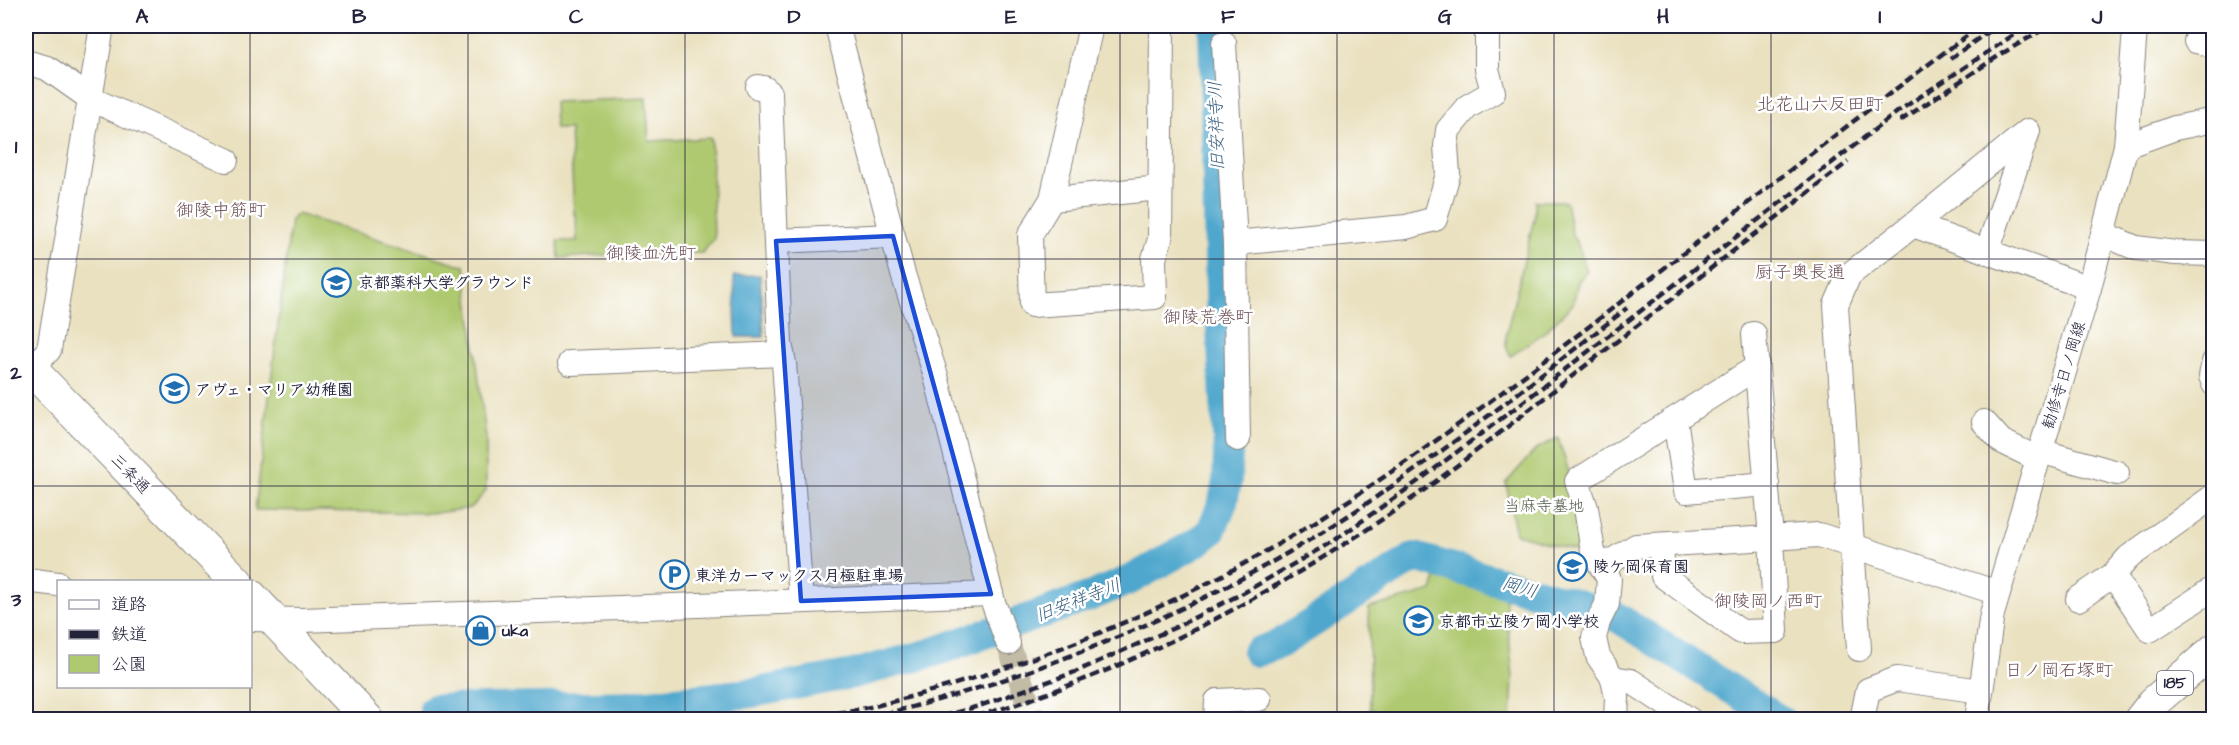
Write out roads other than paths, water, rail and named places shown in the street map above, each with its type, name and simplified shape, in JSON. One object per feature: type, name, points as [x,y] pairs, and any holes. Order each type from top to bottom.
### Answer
[{"type":"main road","name":"三条通","points":[[28,366],[235,580]]},
{"type":"main road","points":[[252,600],[263,620],[368,720]]},
{"type":"main road","name":"185","points":[[2153,714],[2214,650]]},
{"type":"street","points":[[28,366],[49,350],[102,26]]},
{"type":"street","points":[[837,26],[893,236],[936,376],[991,594],[1004,634]]},
{"type":"street","points":[[1091,26],[1052,198],[1030,235],[1032,306],[1155,297],[1154,259],[1160,239],[1162,26]]},
{"type":"street","points":[[1235,243],[1406,227],[1435,219],[1448,174],[1446,146],[1448,130],[1467,107],[1493,92],[1486,69],[1487,26]]},
{"type":"street","name":"勧修寺日ノ岡線","points":[[1977,720],[1992,614],[2089,288],[2126,146],[2135,29]]},
{"type":"street","points":[[1224,43],[1235,243],[1238,439]]},
{"type":"street","points":[[26,63],[47,68],[91,99],[226,160]]},
{"type":"street","points":[[758,87],[770,93],[780,344],[801,601]]},
{"type":"street","points":[[2126,146],[2175,128],[2214,120]]},
{"type":"street","points":[[1859,649],[1836,306],[1849,275],[2028,131],[1987,252]]},
{"type":"street","points":[[1052,198],[1160,188]]},
{"type":"street","points":[[1913,225],[2089,288]]},
{"type":"street","points":[[2103,234],[2136,248],[2176,253],[2214,254]]},
{"type":"street","points":[[776,241],[893,236]]},
{"type":"street","points":[[1661,545],[1663,576],[1741,632],[1776,631],[1767,484],[1754,334]]},
{"type":"street","points":[[570,363],[782,354]]},
{"type":"street","points":[[2214,362],[2211,376],[2214,384]]},
{"type":"street","points":[[1616,720],[1617,697],[1613,678],[1598,656],[1594,638],[1603,613],[1609,579],[1593,552],[1586,508],[1577,481],[1757,367]]},
{"type":"street","points":[[1675,419],[1686,491],[1767,484]]},
{"type":"street","points":[[1984,422],[2001,441],[2039,454],[2117,473]]},
{"type":"street","points":[[2078,599],[2114,575],[2129,557],[2214,496]]},
{"type":"street","points":[[1602,567],[1636,546],[1819,535],[1998,593]]},
{"type":"street","points":[[2114,575],[2150,630],[2214,588]]},
{"type":"street","points":[[26,580],[57,584]]},
{"type":"street","points":[[263,620],[991,594]]},
{"type":"street","points":[[1613,678],[1631,681],[1690,720]]},
{"type":"street","points":[[1862,720],[1868,690],[1897,679],[1980,691]]},
{"type":"street","points":[[1216,720],[1217,701],[1259,699]]},
{"type":"water","points":[[760,275],[764,337],[736,337],[734,276]]},
{"type":"waterway","name":"旧安祥寺川","points":[[434,709],[640,705],[751,693],[853,674],[931,653],[1091,596],[1132,579],[1196,543],[1211,531],[1223,502],[1227,481],[1228,452],[1221,329],[1213,26]]},
{"type":"waterway","name":"岡川","points":[[1257,652],[1279,644],[1415,557],[1612,614],[1780,720]]},
{"type":"tunnel","points":[[1008,643],[1034,720]]},
{"type":"railway","points":[[796,720],[869,707],[925,693],[1062,648],[1194,590],[1282,542],[1372,485],[1502,392],[1980,26]]},
{"type":"railway","points":[[1950,59],[1996,26]]},
{"type":"railway","points":[[929,720],[979,706],[1075,672],[1174,628],[1245,592],[1335,540],[1514,409],[1900,110],[2027,26]]},
{"type":"railway","points":[[1900,121],[2003,53],[2049,26]]},
{"type":"railway","points":[[963,720],[1061,688],[1157,648],[1249,601],[1370,528],[1463,461],[1848,162]]},
{"type":"railway","points":[[857,720],[917,706],[978,688],[1101,644],[1161,618],[1276,560],[1368,503],[1406,476],[1481,422],[1627,308]]},
{"type":"place","name":"京都薬科大学グラウンド","points":[[337,282]]},
{"type":"place","name":"アヴェ・マリア幼稚園","points":[[174,389]]},
{"type":"place","name":"陵ケ岡保育園","points":[[1572,566]]},
{"type":"place","name":"東洋カーマックス月極駐車場","points":[[674,575]]},
{"type":"place","name":"京都市立陵ケ岡小学校","points":[[1418,621]]},
{"type":"place","name":"uka","points":[[481,630]]},
{"type":"district","name":"北花山六反田町","points":[[1820,104]]},
{"type":"district","name":"御陵中筋町","points":[[221,210]]},
{"type":"district","name":"御陵血洗町","points":[[651,253]]},
{"type":"district","name":"厨子奥長通","points":[[1800,272]]},
{"type":"district","name":"御陵荒巻町","points":[[1208,317]]},
{"type":"district","name":"御陵岡ノ西町","points":[[1768,601]]},
{"type":"district","name":"日ノ岡石塚町","points":[[2059,670]]},
{"type":"park label","name":"当麻寺墓地","points":[[1544,505]]}]
